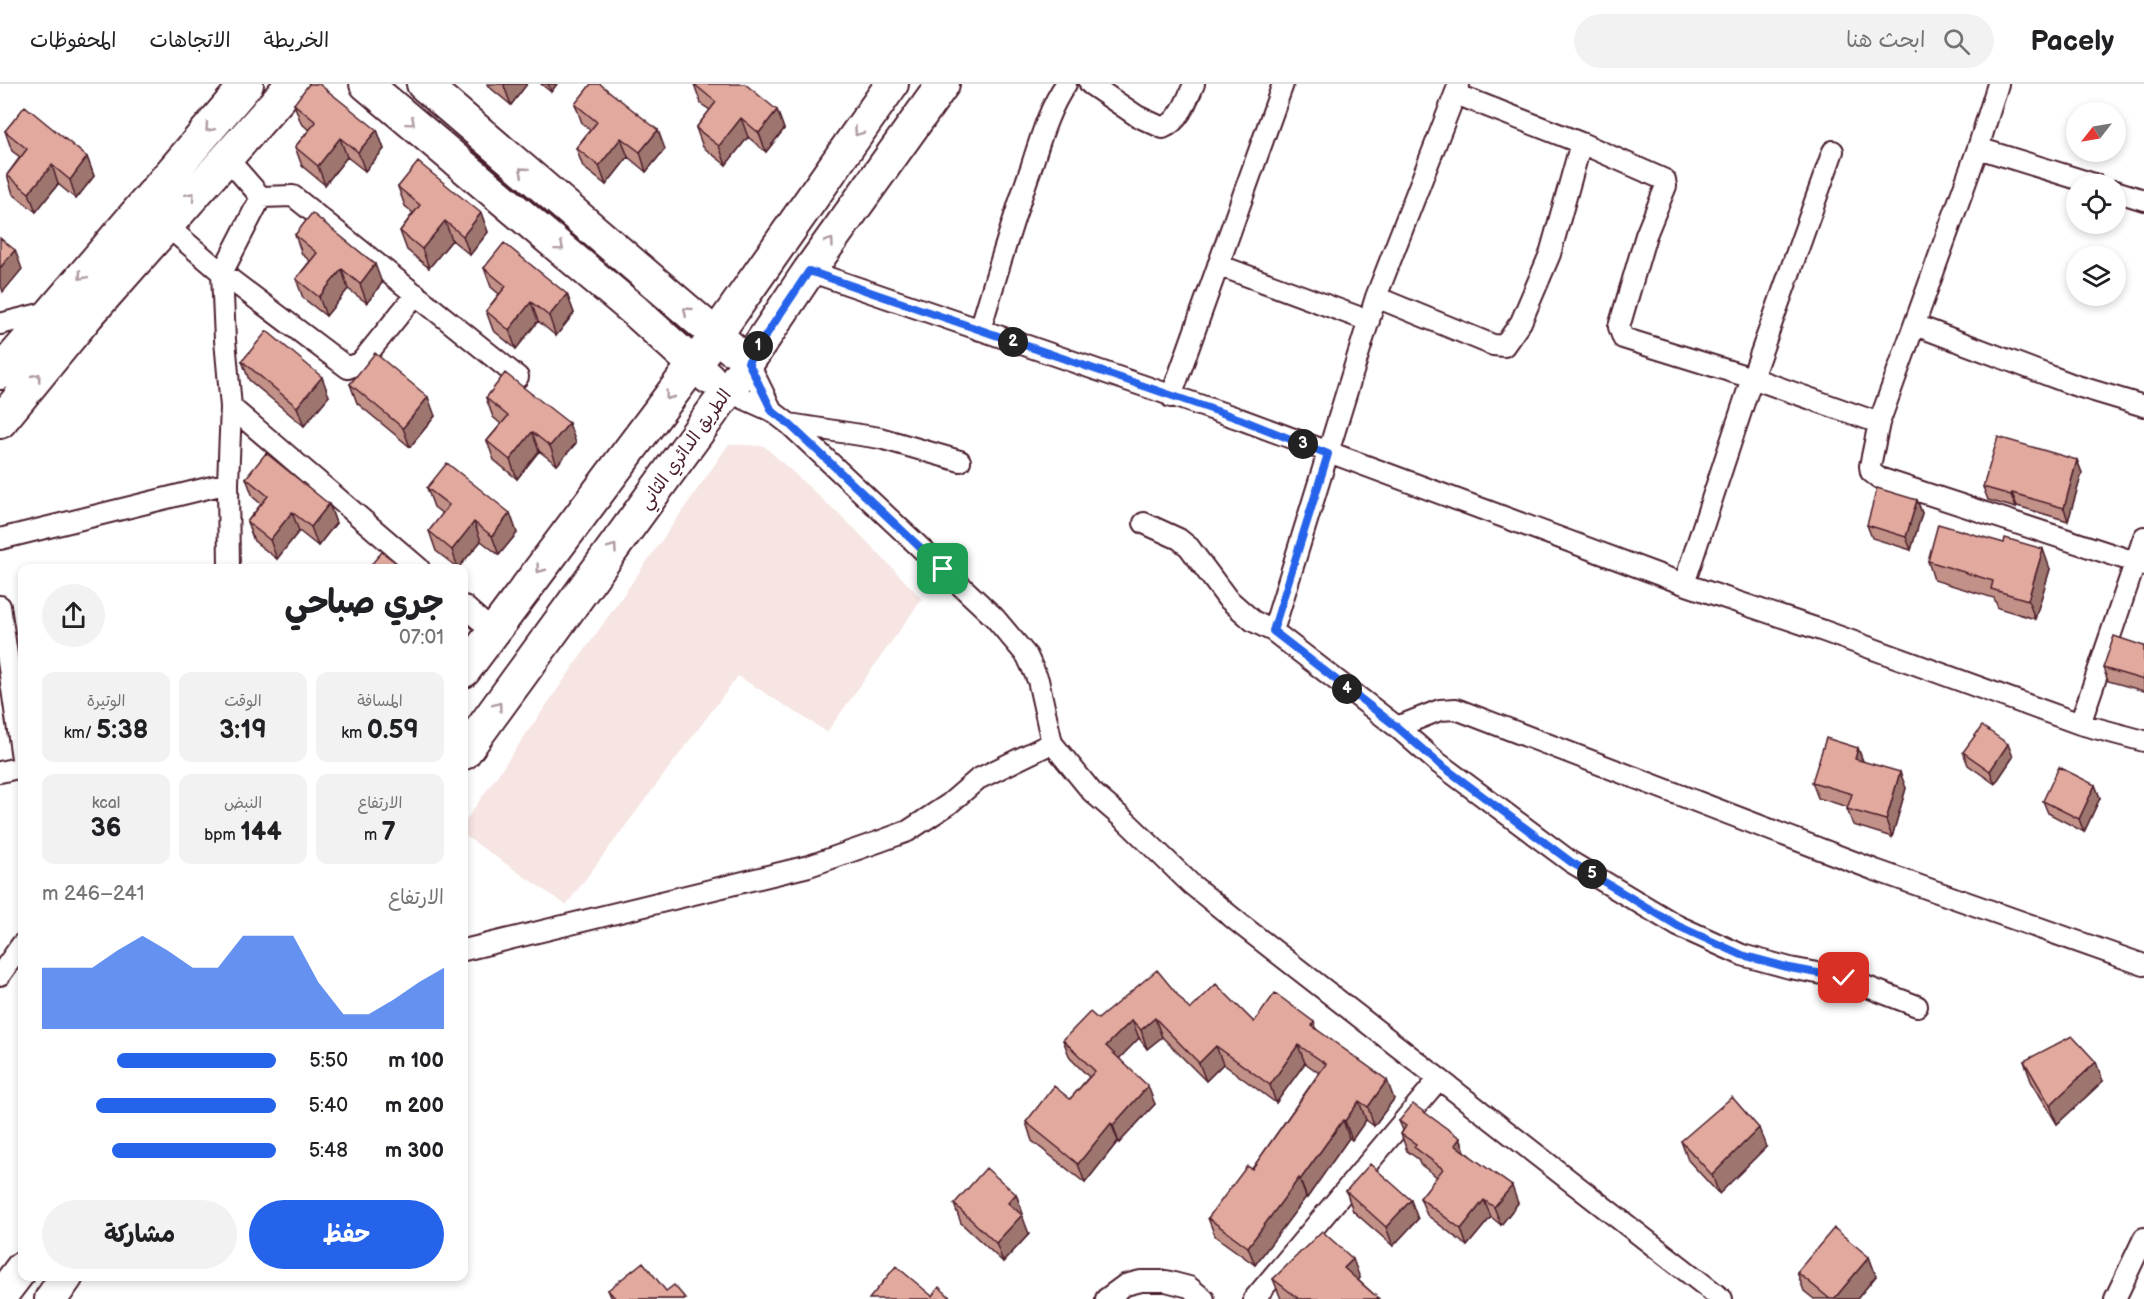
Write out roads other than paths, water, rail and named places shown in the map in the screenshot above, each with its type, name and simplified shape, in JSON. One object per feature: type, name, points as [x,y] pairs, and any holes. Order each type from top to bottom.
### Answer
[{"type":"main road","points":[[0,373],[247,84]]},
{"type":"main road","points":[[0,422],[87,316],[292,84]]},
{"type":"main road","points":[[366,84],[626,303],[692,364],[727,391]]},
{"type":"main road","points":[[423,84],[748,362]]},
{"type":"main road","points":[[468,666],[716,335],[892,84]]},
{"type":"main road","name":"الطريق الدائري الثاني","points":[[468,747],[748,362],[809,271],[943,84]]},
{"type":"main road","points":[[51,1299],[64,1281]]},
{"type":"street","points":[[980,330],[1042,134],[1059,94],[1066,84]]},
{"type":"street","points":[[1090,84],[1137,116],[1163,128],[1172,125],[1194,84]]},
{"type":"street","points":[[1171,397],[1283,84]]},
{"type":"street","points":[[1998,84],[1978,148],[1879,423],[1870,465],[1874,476],[2140,564]]},
{"type":"street","points":[[1273,631],[1376,297],[1458,89],[1661,177],[1667,182],[1646,235],[1619,327],[1623,338],[1752,378],[1879,423]]},
{"type":"street","points":[[1376,297],[1493,345],[1504,346],[1521,322],[1550,254],[1581,143]]},
{"type":"street","points":[[1978,148],[2066,175]]},
{"type":"street","points":[[1684,584],[1752,378],[1833,151]]},
{"type":"street","points":[[226,157],[261,197]]},
{"type":"street","points":[[2126,194],[2144,200]]},
{"type":"street","points":[[261,197],[293,196],[518,377]]},
{"type":"street","points":[[230,564],[228,483],[231,407],[222,273],[261,197]]},
{"type":"street","points":[[166,225],[222,273],[348,368],[361,362],[416,294]]},
{"type":"street","points":[[1218,265],[1369,321]]},
{"type":"street","points":[[809,271],[1240,419],[1328,454],[1684,584],[1821,630],[2080,724],[2144,741]]},
{"type":"street","points":[[0,324],[52,311]]},
{"type":"street","points":[[1915,326],[2074,385],[2144,406]]},
{"type":"street","points":[[748,362],[772,411]]},
{"type":"street","points":[[727,391],[772,411],[789,424],[994,617],[1027,656],[1038,680],[1052,744],[1092,792],[1191,884],[1438,1080],[1722,1299]]},
{"type":"street","points":[[231,407],[414,564]]},
{"type":"street","points":[[789,424],[880,438],[960,461]]},
{"type":"street","points":[[0,539],[228,483]]},
{"type":"street","points":[[1144,523],[1179,538],[1189,547],[1227,598],[1253,621],[1273,631],[1397,727],[1437,762],[1571,862],[1678,926],[1742,955],[1790,968],[1844,978],[1917,1006]]},
{"type":"street","points":[[2080,724],[2140,564],[2144,537]]},
{"type":"street","points":[[0,606],[18,730]]},
{"type":"street","points":[[468,610],[493,632]]},
{"type":"street","points":[[1397,727],[1440,710],[1456,709],[1875,870],[2144,965]]},
{"type":"street","points":[[468,949],[809,866],[878,842],[908,831],[949,804],[978,779],[1052,744]]},
{"type":"street","points":[[0,772],[18,768]]},
{"type":"street","points":[[0,975],[18,955]]},
{"type":"street","points":[[1254,1299],[1438,1080]]},
{"type":"street","points":[[2115,1299],[2144,1238]]},
{"type":"street","points":[[1106,1299],[1125,1285],[1141,1281],[1166,1281],[1189,1287],[1204,1299]]}]
